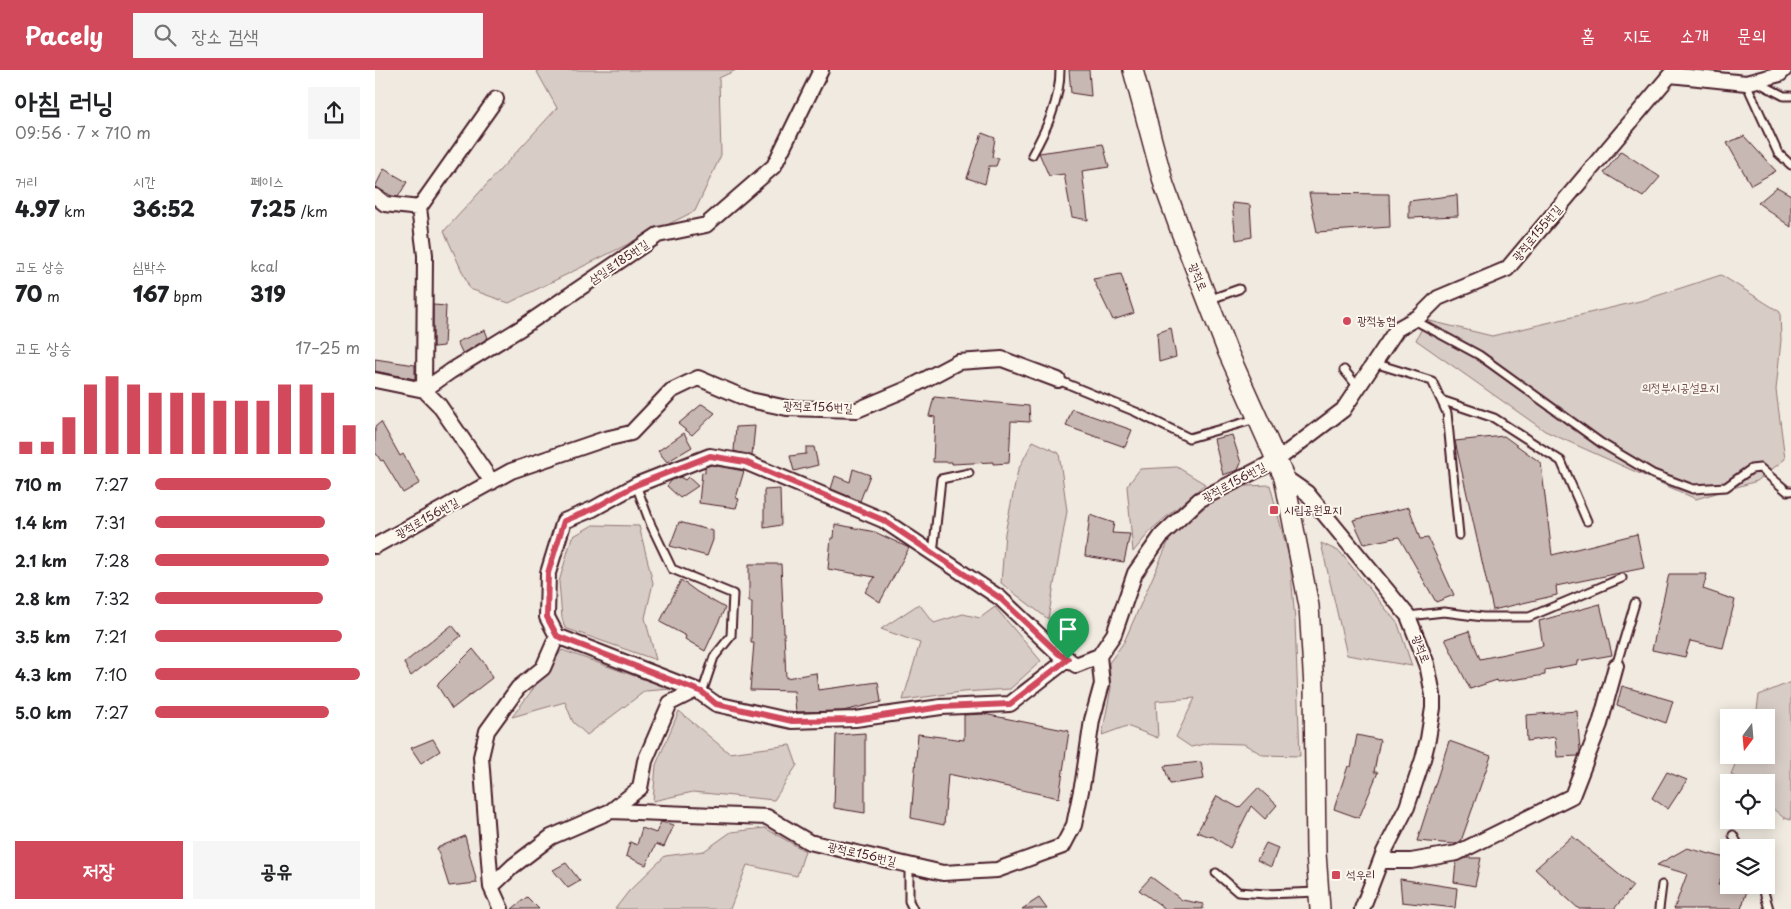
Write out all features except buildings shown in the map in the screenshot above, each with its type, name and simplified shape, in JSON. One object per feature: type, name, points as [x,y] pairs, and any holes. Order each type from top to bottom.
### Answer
[{"type":"main road","name":"광적로","points":[[1133,70],[1164,186],[1227,350],[1284,477],[1309,606],[1314,687],[1316,853],[1319,901]]},
{"type":"street","name":"삼일로185번길","points":[[424,390],[521,328],[658,236],[706,225],[774,166],[821,70]]},
{"type":"street","name":"광적로155번길","points":[[1277,460],[1343,410],[1397,329],[1420,316],[1438,298],[1507,269],[1670,76],[1749,82],[1780,74],[1784,70]]},
{"type":"street","points":[[424,390],[425,255],[419,208],[496,99]]},
{"type":"street","points":[[375,196],[385,204],[419,208]]},
{"type":"street","name":"광적로156번길","points":[[375,546],[511,471],[605,439],[631,433],[671,390],[698,378],[750,400],[787,408],[857,410],[907,389],[958,362],[1002,359],[1059,380]]},
{"type":"street","points":[[375,380],[424,390],[439,405],[492,482]]},
{"type":"street","points":[[1068,659],[1010,704],[941,707],[855,720],[792,721],[716,704],[699,691],[557,636],[547,617],[548,573],[564,521],[593,509],[636,485],[710,456],[745,462],[883,520],[1000,598],[1059,654],[1068,659],[1076,665],[1099,656]]},
{"type":"street","name":"광적로156번길","points":[[491,887],[513,866],[551,838],[611,811],[767,818],[809,842],[943,873],[997,870],[1063,846],[1074,825],[1092,720],[1102,684],[1099,656],[1114,634],[1135,573],[1162,535],[1199,500],[1277,460]]},
{"type":"street","name":"광적로","points":[[1284,477],[1307,493],[1408,616],[1427,664],[1433,695],[1433,708],[1425,752],[1407,807],[1384,852],[1362,909]]},
{"type":"street","points":[[501,909],[491,887],[481,757],[487,731],[518,688],[543,668],[557,636]]},
{"type":"street","points":[[1381,861],[1411,861],[1457,853],[1572,796],[1600,724],[1616,666]]},
{"type":"street","points":[[640,812],[640,788],[645,761],[670,703],[699,691]]},
{"type":"street","points":[[611,811],[640,788]]},
{"type":"lane","points":[[1032,154],[1049,124],[1060,86],[1059,70]]},
{"type":"lane","points":[[1749,82],[1784,96],[1791,96]]},
{"type":"lane","points":[[1749,82],[1778,152],[1791,166]]},
{"type":"lane","points":[[1207,300],[1239,289]]},
{"type":"lane","points":[[1413,320],[1479,355],[1601,443],[1653,474],[1693,490],[1726,486],[1751,468],[1760,468],[1787,490],[1791,491]]},
{"type":"lane","points":[[1373,363],[1432,381],[1447,413],[1459,535]]},
{"type":"lane","points":[[1344,370],[1358,387]]},
{"type":"lane","points":[[1059,380],[1136,412],[1189,438],[1258,418]]},
{"type":"lane","points":[[1441,400],[1494,418],[1561,462],[1587,521]]},
{"type":"lane","points":[[933,554],[941,479],[969,473]]},
{"type":"lane","points":[[636,485],[651,525],[672,569],[733,594],[731,636],[714,658],[699,691]]},
{"type":"lane","points":[[1408,616],[1444,612],[1483,617],[1529,617],[1622,578]]},
{"type":"lane","points":[[1616,666],[1635,603]]},
{"type":"lane","points":[[1733,835],[1735,839]]},
{"type":"lane","points":[[909,865],[909,900],[913,909]]},
{"type":"lane","points":[[1216,873],[1238,892],[1319,901]]},
{"type":"lane","points":[[1659,909],[1662,885]]},
{"type":"lane","points":[[1765,894],[1769,909]]},
{"type":"green space","points":[[536,70],[736,70],[719,78],[721,155],[695,211],[509,303],[470,289],[444,231],[557,108]]},
{"type":"green space","name":"의정부시공설묘지","points":[[1721,275],[1780,312],[1781,340],[1776,390],[1785,459],[1757,481],[1696,499],[1545,431],[1416,340],[1426,320],[1492,336],[1644,300]]},
{"type":"green space","points":[[1033,441],[1059,453],[1067,511],[1048,619],[1001,583],[1005,533],[1018,470]]},
{"type":"green space","points":[[1177,467],[1205,484],[1152,529],[1133,552],[1127,486],[1140,469]]},
{"type":"green space","points":[[1270,485],[1290,561],[1295,621],[1300,756],[1263,755],[1244,744],[1209,743],[1191,747],[1176,737],[1195,698],[1156,701],[1158,738],[1127,726],[1102,735],[1111,688],[1109,663],[1124,642],[1171,536],[1212,501],[1246,486]]},
{"type":"green space","points":[[593,525],[639,526],[653,583],[645,618],[656,660],[565,628],[562,618],[559,582],[572,537]]},
{"type":"green space","points":[[1321,543],[1340,552],[1398,624],[1412,666],[1347,655]]},
{"type":"green space","points":[[919,604],[934,623],[963,614],[980,618],[995,607],[1041,661],[1010,689],[962,692],[903,700],[920,643],[881,629]]},
{"type":"green space","points":[[562,650],[671,689],[645,691],[587,735],[573,722],[565,702],[512,717]]},
{"type":"green space","points":[[1791,682],[1791,820],[1784,818],[1775,810],[1775,774],[1731,774],[1735,764],[1775,764],[1775,709],[1757,709],[1759,695]]},
{"type":"green space","points":[[679,711],[729,753],[790,745],[797,765],[774,800],[693,792],[653,801],[656,765]]},
{"type":"green space","points":[[765,828],[805,851],[797,876],[747,865],[730,909],[615,909],[629,891],[665,856],[704,851],[731,832]]},
{"type":"place","name":"광적농협","points":[[1347,321]]},
{"type":"place","name":"시립공원묘지","points":[[1274,510]]},
{"type":"place","name":"석우리","points":[[1336,875]]},
{"type":"route","points":[[710,456],[745,462],[883,520],[1000,598],[1059,654],[1068,659],[1010,704],[941,707],[855,720],[792,721],[716,704],[702,692],[557,636],[547,617],[548,573],[564,521],[593,509],[636,485],[710,456]]}]
